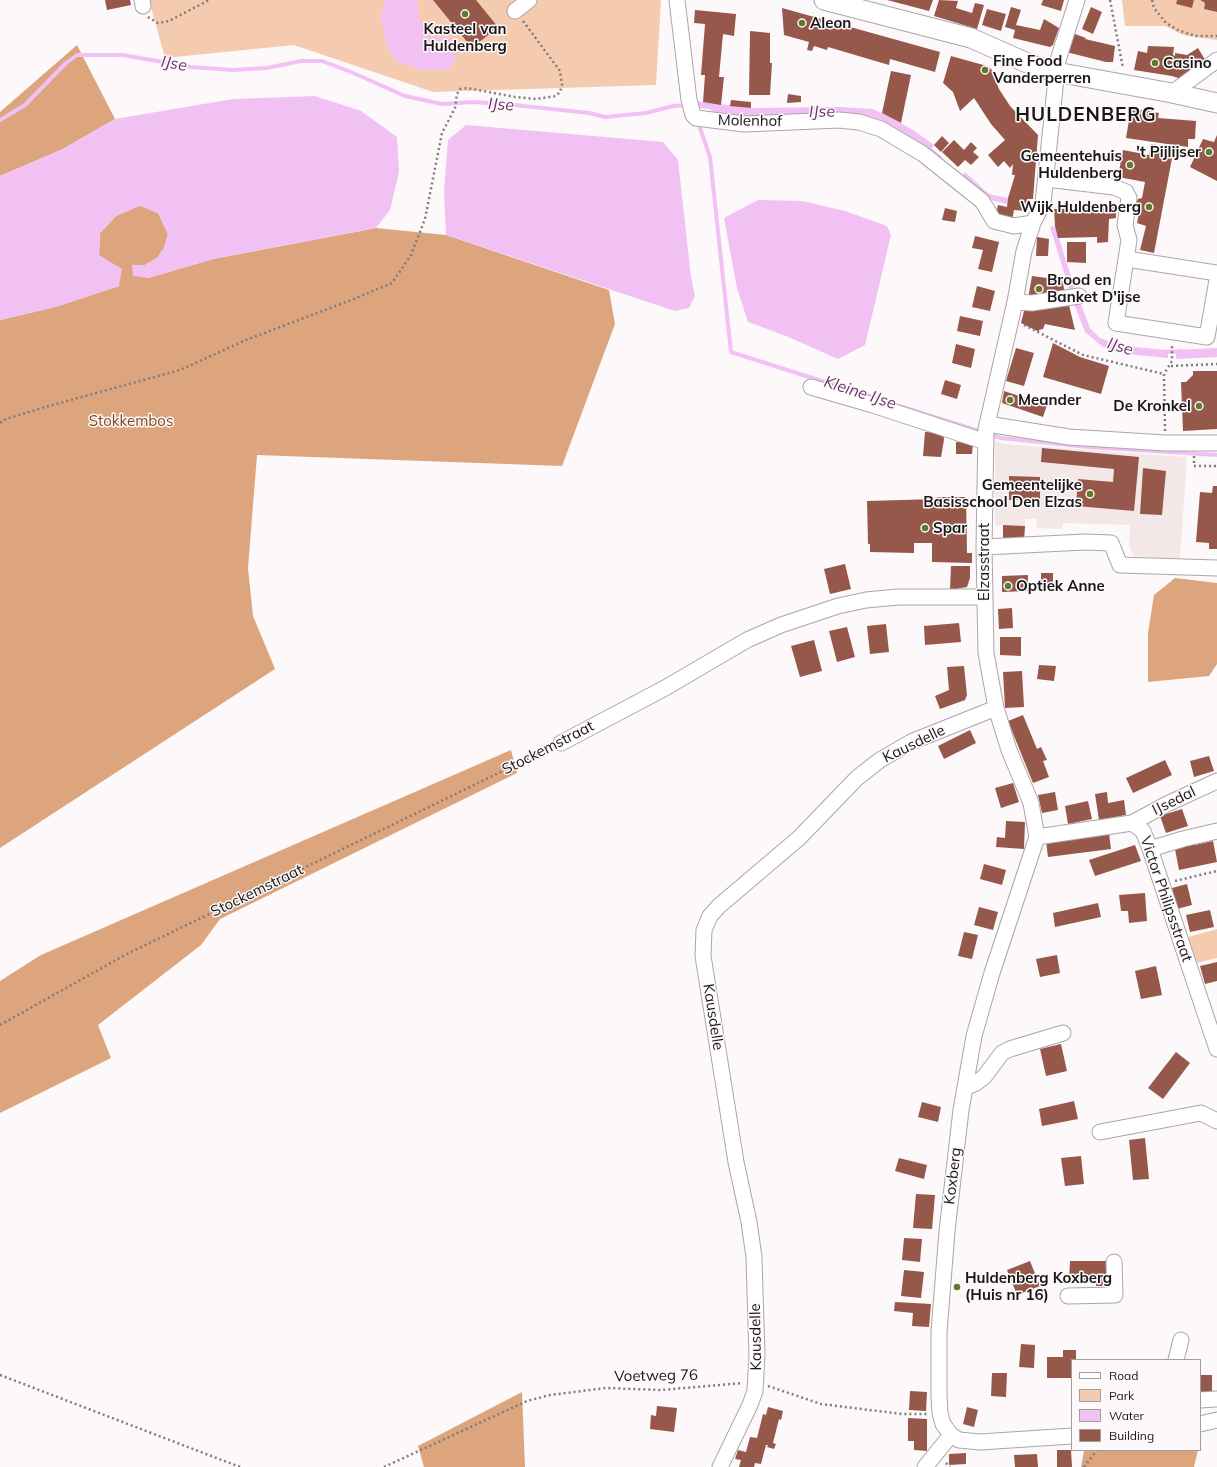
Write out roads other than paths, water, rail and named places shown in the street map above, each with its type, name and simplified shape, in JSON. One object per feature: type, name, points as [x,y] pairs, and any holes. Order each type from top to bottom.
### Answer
[{"type":"main road","points":[[824,0],[850,3],[971,38],[1034,66],[1056,72],[1213,102]]},
{"type":"street","points":[[515,11],[529,0]]},
{"type":"street","name":"Molenhof","points":[[677,0],[690,104],[693,115],[696,118],[716,122],[744,124],[839,120],[859,122],[881,129],[923,154],[982,201],[994,221],[1014,226],[1033,223]]},
{"type":"street","name":"Elzasstraat","points":[[1031,803],[1009,750],[996,708],[986,653],[984,547],[986,434],[1015,302],[1024,251],[1033,223],[1043,203],[1058,60],[1077,0]]},
{"type":"street","points":[[1172,93],[1217,60]]},
{"type":"street","points":[[1046,179],[1121,188],[1126,192],[1129,198],[1125,225],[1129,240],[1116,323],[1207,337],[1217,280]]},
{"type":"street","points":[[1127,259],[1217,273]]},
{"type":"street","points":[[1015,302],[1032,303],[1074,297]]},
{"type":"street","points":[[811,387],[873,405],[986,434],[1165,443],[1217,443]]},
{"type":"street","points":[[984,547],[1085,542],[1111,543],[1120,565],[1217,568]]},
{"type":"street","name":"Stockemstraat","points":[[561,743],[665,688],[747,640],[780,625],[838,606],[866,600],[898,597],[984,597]]},
{"type":"street","name":"Kausdelle","points":[[720,1467],[750,1405],[756,1383],[754,1257],[749,1222],[736,1162],[703,956],[704,930],[710,916],[719,906],[799,838],[857,778],[880,760],[910,742],[996,708]]},
{"type":"street","name":"IJsedal","points":[[1132,823],[1167,804],[1217,781]]},
{"type":"street","name":"Koxberg","points":[[951,1435],[943,1424],[940,1413],[941,1299],[947,1231],[965,1088],[978,1022],[1037,837],[1031,803]]},
{"type":"street","name":"Victor Philipsstraat","points":[[1037,837],[1132,823],[1143,831],[1163,884],[1217,1049]]},
{"type":"street","points":[[1150,849],[1217,831]]},
{"type":"street","points":[[965,1088],[984,1077],[1002,1053],[1063,1032]]},
{"type":"street","points":[[1100,1132],[1201,1113],[1217,1121]]},
{"type":"street","points":[[1068,1296],[1115,1295],[1114,1262]]},
{"type":"street","points":[[1176,1359],[1180,1340]]},
{"type":"street","points":[[1201,1400],[1217,1399]]},
{"type":"street","points":[[1201,1424],[1217,1420]]},
{"type":"street","points":[[925,1467],[951,1435],[959,1440],[969,1442],[1071,1436]]},
{"type":"water","points":[[385,0],[417,0],[419,18],[429,37],[447,37],[453,43],[456,58],[448,70],[422,70],[395,61],[386,44],[381,17]]},
{"type":"water","points":[[315,96],[361,111],[397,137],[399,172],[390,210],[376,228],[213,259],[148,278],[133,276],[132,265],[145,265],[157,258],[164,248],[168,234],[158,213],[140,206],[116,216],[100,233],[99,255],[122,269],[119,286],[55,307],[0,320],[0,176],[61,150],[115,119],[233,99]]},
{"type":"water","points":[[696,101],[751,108],[840,107],[872,109],[913,130],[934,145],[929,152],[906,136],[776,116],[746,116],[715,113],[709,109],[699,108]]},
{"type":"water","points":[[466,125],[663,142],[678,160],[691,277],[695,296],[689,308],[675,311],[446,235],[444,192],[448,140]]},
{"type":"water","points":[[965,172],[989,194],[1008,198],[1007,204],[994,201],[981,195],[960,178]]},
{"type":"water","points":[[758,200],[802,201],[845,211],[887,226],[891,235],[865,345],[838,359],[786,336],[748,322],[737,288],[724,218]]},
{"type":"water","points":[[1055,226],[1076,292],[1071,295],[1050,227]]},
{"type":"water","points":[[1079,299],[1090,328],[1100,338],[1122,346],[1168,350],[1168,358],[1125,354],[1103,347],[1085,332],[1073,301]]},
{"type":"water","points":[[1217,348],[1217,357],[1176,359],[1176,350]]},
{"type":"waterway","name":"IJse","points":[[0,120],[25,105],[65,64],[77,55],[123,55],[191,67],[233,70],[267,68],[301,61],[322,61],[405,96],[442,104],[474,102],[514,105],[589,113],[605,117],[646,113],[673,106],[687,105]]},
{"type":"waterway","name":"Kleine IJse","points":[[699,125],[710,157],[731,352],[875,398]]},
{"type":"waterway","name":"IJse","points":[[927,147],[940,158]]},
{"type":"waterway","name":"IJse","points":[[1164,352],[1181,351]]},
{"type":"waterway","name":"Kleine IJse","points":[[887,402],[982,432]]},
{"type":"waterway","name":"Kleine IJse","points":[[988,434],[1001,438],[1088,447],[1217,455]]},
{"type":"place","name":"Kasteel van Huldenberg","points":[[465,14]]},
{"type":"place","name":"Aleon","points":[[802,23]]},
{"type":"place","name":"Casino","points":[[1155,63]]},
{"type":"place","name":"Fine Food Vanderperren","points":[[985,70]]},
{"type":"place","name":"'t Pijlijser","points":[[1209,152]]},
{"type":"place","name":"Gemeentehuis Huldenberg","points":[[1130,165]]},
{"type":"place","name":"Wijk Huldenberg","points":[[1149,207]]},
{"type":"place","name":"Brood en Banket D'ijse","points":[[1039,289]]},
{"type":"place","name":"Meander","points":[[1010,400]]},
{"type":"place","name":"De Kronkel","points":[[1199,406]]},
{"type":"place","name":"Gemeentelijke Basisschool Den Elzas","points":[[1090,494]]},
{"type":"place","name":"Spar","points":[[925,528]]},
{"type":"place","name":"Optiek Anne","points":[[1008,586]]},
{"type":"place","name":"Huldenberg Koxberg (Huis nr 16)","points":[[957,1287]]},
{"type":"district","name":"HULDENBERG","points":[[1086,115]]},
{"type":"park label","name":"Stokkembos","points":[[131,421]]}]
